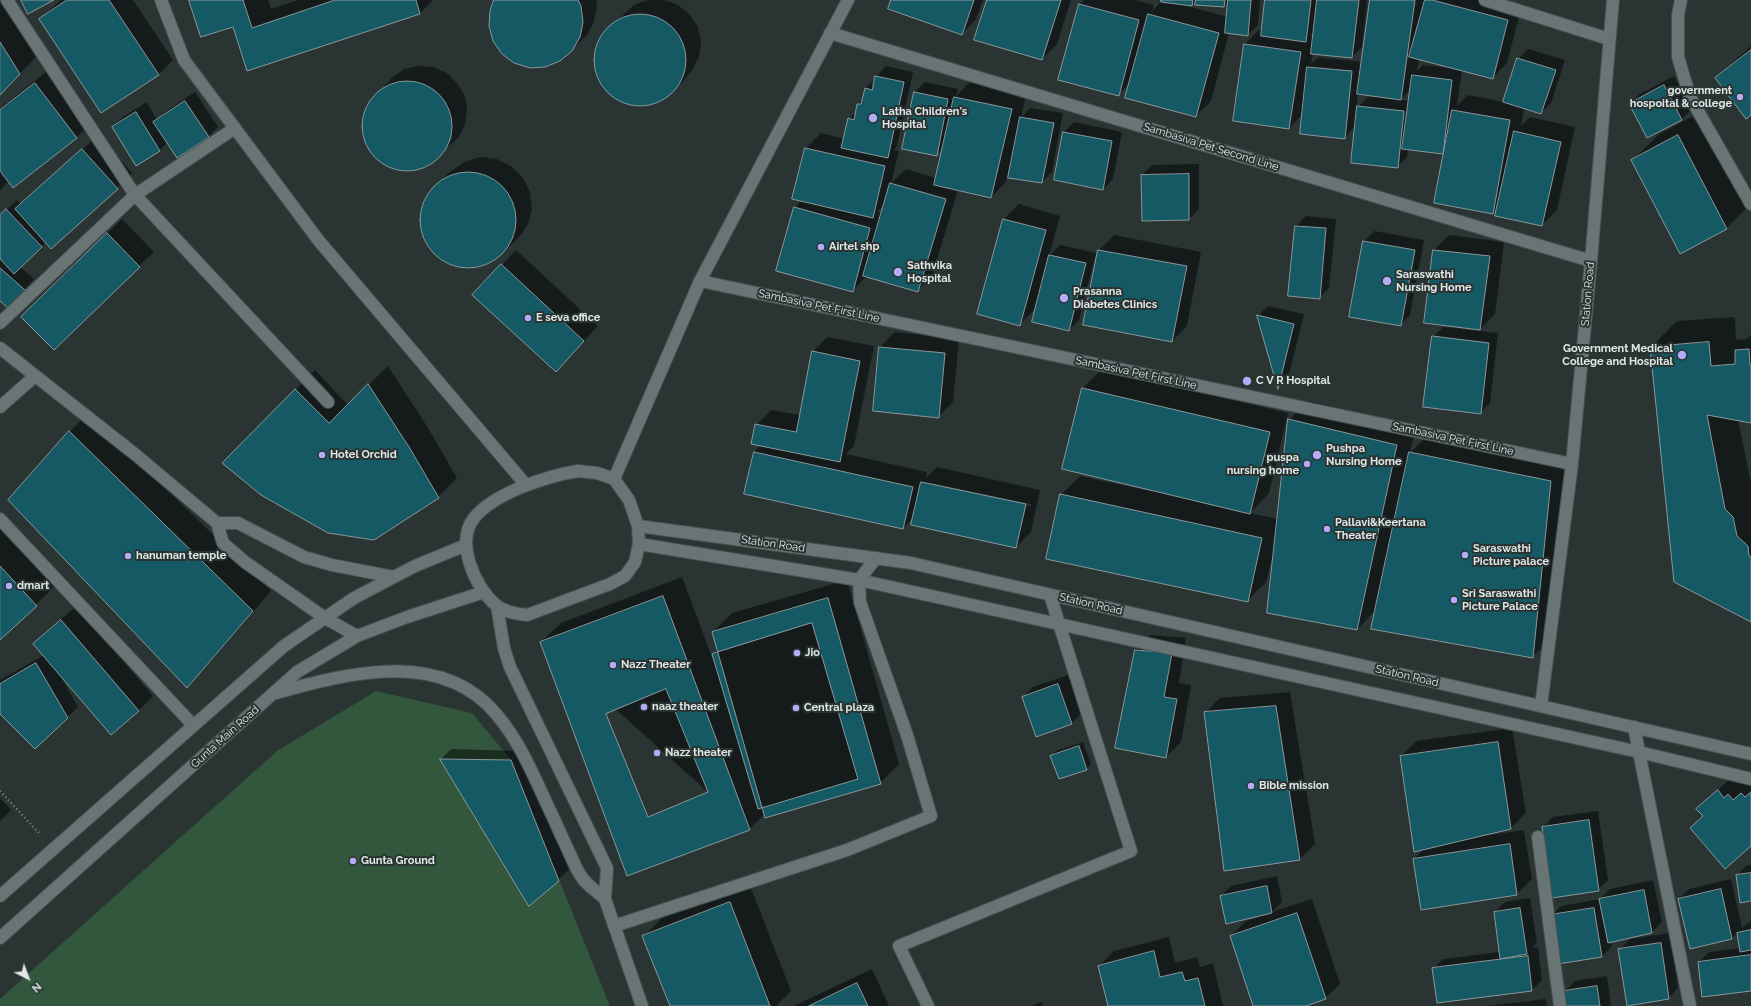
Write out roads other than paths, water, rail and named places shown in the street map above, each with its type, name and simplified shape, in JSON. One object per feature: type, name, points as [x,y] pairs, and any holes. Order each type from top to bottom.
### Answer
[{"type":"street","points":[[7,0],[135,195],[328,402]]},
{"type":"street","points":[[161,0],[184,60],[319,242],[526,485]]},
{"type":"street","points":[[614,479],[700,281],[848,0]]},
{"type":"street","points":[[1485,0],[1609,40]]},
{"type":"street","name":"Station Road","points":[[1541,706],[1572,464],[1592,261],[1609,40],[1614,0]]},
{"type":"street","points":[[1681,0],[1678,15],[1678,56],[1690,97],[1751,204]]},
{"type":"street","name":"Sambasiva Pet Second Line","points":[[830,33],[1592,261]]},
{"type":"street","points":[[0,323],[135,195],[235,128]]},
{"type":"street","name":"Sambasiva Pet First Line","points":[[700,281],[1572,464]]},
{"type":"street","points":[[0,348],[136,455],[218,523],[223,543],[229,548],[270,581],[325,618],[356,636]]},
{"type":"street","points":[[0,407],[35,376]]},
{"type":"street","points":[[578,471],[597,472],[614,479],[630,500],[638,526],[639,544],[635,562],[625,576],[610,584],[527,615],[514,614],[497,606],[484,592],[472,570],[466,545],[467,532],[474,519],[488,505],[526,485],[560,474],[578,471]]},
{"type":"street","points":[[0,519],[192,725]]},
{"type":"street","points":[[218,523],[238,523],[304,557],[332,565],[394,577]]},
{"type":"street","name":"Station Road","points":[[638,526],[911,563],[1751,754]]},
{"type":"street","points":[[639,544],[859,580],[1639,752],[1751,779]]},
{"type":"street","points":[[0,896],[192,725],[284,646],[354,598],[415,566],[466,545]]},
{"type":"street","points":[[614,926],[847,850],[931,816],[907,735],[860,602],[859,580],[876,558]]},
{"type":"street","name":"Gunta Main Road","points":[[0,938],[297,672],[356,636],[407,617],[484,592]]},
{"type":"street","points":[[928,1006],[899,946],[1131,851],[1050,594]]},
{"type":"street","points":[[497,606],[504,648],[510,667],[607,868],[605,899],[642,1006]]},
{"type":"street","points":[[273,694],[324,680],[389,670],[422,673],[451,682],[477,695],[511,732],[524,756],[581,878],[605,899]]},
{"type":"street","points":[[1634,728],[1690,1006]]},
{"type":"street","points":[[1538,837],[1560,1006]]},
{"type":"place","name":"government hospoital & college","points":[[1740,97]]},
{"type":"place","name":"Latha Children's Hospital","points":[[873,118]]},
{"type":"place","name":"Airtel shp","points":[[821,247]]},
{"type":"place","name":"Sathvika Hospital","points":[[898,272]]},
{"type":"place","name":"Saraswathi Nursing Home","points":[[1387,281]]},
{"type":"place","name":"Prasanna Diabetes Clinics","points":[[1064,298]]},
{"type":"place","name":"E seva office","points":[[528,318]]},
{"type":"place","name":"Government Medical College and Hospital","points":[[1682,355]]},
{"type":"place","name":"C V R Hospital","points":[[1247,381]]},
{"type":"place","name":"Hotel Orchid","points":[[322,455]]},
{"type":"place","name":"Pushpa Nursing Home","points":[[1317,455]]},
{"type":"place","name":"puspa nursing home","points":[[1307,464]]},
{"type":"place","name":"Pallavi&Keertana Theater","points":[[1327,529]]},
{"type":"place","name":"Saraswathi Picture palace","points":[[1465,555]]},
{"type":"place","name":"hanuman temple","points":[[128,556]]},
{"type":"place","name":"dmart","points":[[9,586]]},
{"type":"place","name":"Sri Saraswathi Picture Palace","points":[[1454,600]]},
{"type":"place","name":"Jio","points":[[797,653]]},
{"type":"place","name":"Nazz Theater","points":[[613,665]]},
{"type":"place","name":"naaz theater","points":[[644,707]]},
{"type":"place","name":"Central plaza","points":[[796,708]]},
{"type":"place","name":"Nazz theater","points":[[657,753]]},
{"type":"place","name":"Bible mission","points":[[1251,786]]},
{"type":"place","name":"Gunta Ground","points":[[353,861]]}]
